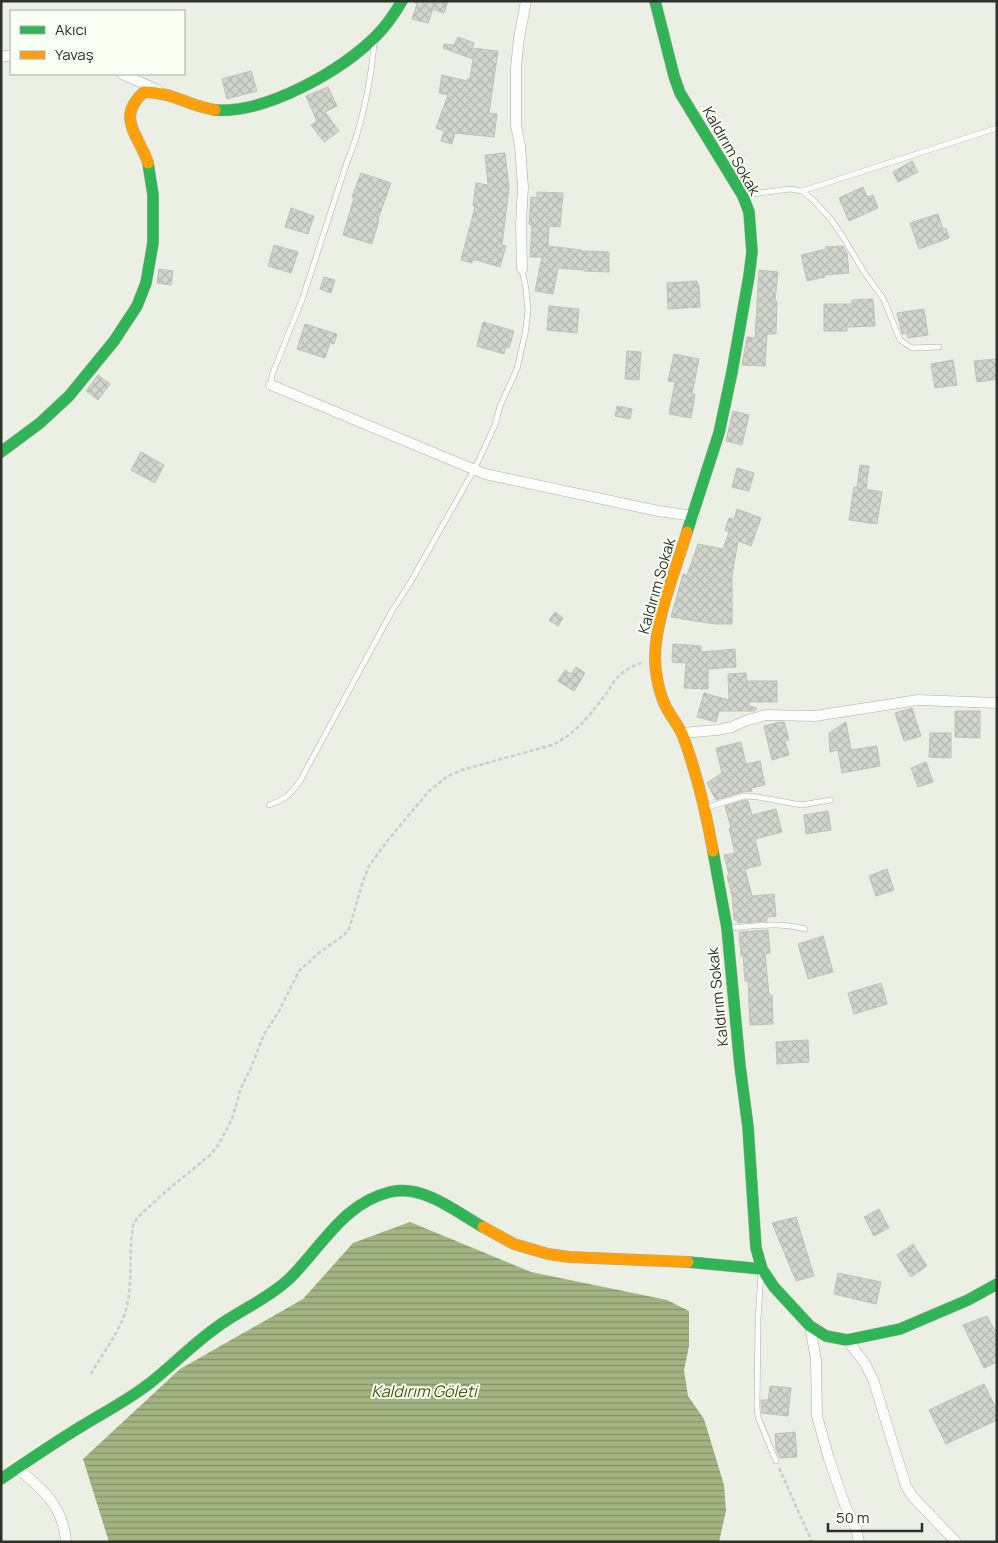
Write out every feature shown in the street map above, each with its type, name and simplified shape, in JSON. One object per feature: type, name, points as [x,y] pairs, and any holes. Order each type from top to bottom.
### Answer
[{"type":"street","points":[[124,75],[166,94],[202,107],[217,110],[253,106],[272,101],[304,86],[344,63],[374,38],[396,14],[402,1]]},
{"type":"street","points":[[522,269],[520,224],[523,187],[520,146],[516,124],[516,67],[526,1]]},
{"type":"street","name":"Kaldırım Sokak","points":[[656,1],[674,76],[680,93],[743,196],[751,230],[752,252],[732,372],[719,433],[665,603],[655,658],[658,682],[665,705],[682,733],[689,750],[705,808],[726,928],[748,1127],[756,1248],[762,1269],[774,1287],[810,1326]]},
{"type":"street","points":[[1,452],[52,412],[80,383],[135,311],[143,292],[149,269],[154,214],[149,163],[131,126],[129,115],[131,104],[144,92],[166,94]]},
{"type":"street","points":[[271,385],[485,474],[658,511],[694,516]]},
{"type":"street","points":[[682,733],[732,727],[745,720],[766,715],[815,716],[918,700],[997,703]]},
{"type":"street","points":[[1,1480],[150,1383],[195,1343],[229,1318],[260,1301],[287,1280],[303,1265],[338,1223],[361,1203],[390,1192],[415,1192],[425,1195],[507,1240],[538,1252],[569,1258],[680,1261],[762,1269]]},
{"type":"street","points":[[810,1326],[826,1336],[847,1340],[881,1334],[900,1329],[968,1300],[997,1284]]},
{"type":"street","points":[[810,1326],[816,1360],[817,1416],[829,1459],[845,1505],[856,1528],[859,1542]]},
{"type":"street","points":[[847,1340],[864,1362],[873,1379],[906,1486],[913,1497],[956,1542]]},
{"type":"street","points":[[17,1468],[35,1483],[58,1510],[65,1526],[66,1542]]},
{"type":"lane","points":[[271,385],[272,375],[303,297],[347,162],[356,142],[373,57],[374,38]]},
{"type":"lane","points":[[743,196],[790,189],[802,191],[997,128]]},
{"type":"lane","points":[[802,191],[830,218],[850,247],[864,272],[884,300],[900,340],[912,348],[939,347]]},
{"type":"lane","points":[[269,805],[285,799],[300,781],[392,611],[474,470],[495,426],[500,406],[517,369],[528,311],[522,269]]},
{"type":"lane","points":[[705,808],[744,796],[801,806],[831,800]]},
{"type":"lane","points":[[726,928],[777,924],[805,929]]},
{"type":"lane","points":[[762,1269],[758,1320],[757,1412],[776,1461]]},
{"type":"path","points":[[91,1374],[121,1323],[125,1312],[131,1271],[133,1225],[137,1218],[164,1192],[210,1155],[226,1134],[241,1088],[264,1034],[278,1013],[299,971],[349,929],[369,866],[388,840],[429,791],[448,776],[465,769],[561,741],[571,735],[582,724],[620,675],[631,667],[655,658]]},
{"type":"path","points":[[776,1461],[812,1542]]},
{"type":"water","name":"Kaldırım Göleti","points":[[410,1222],[531,1272],[667,1300],[689,1311],[689,1346],[684,1370],[688,1396],[704,1419],[724,1485],[726,1511],[719,1542],[109,1542],[83,1459],[180,1369],[303,1299],[353,1243]]},
{"type":"building","points":[[415,1],[448,1],[444,13],[433,9],[428,23],[412,19],[417,4]]},
{"type":"building","points":[[458,37],[474,43],[472,48],[498,51],[489,113],[497,114],[494,137],[455,133],[452,144],[441,141],[444,131],[436,128],[448,95],[439,93],[442,75],[467,81],[467,79],[470,79],[473,59],[443,48],[444,44],[454,45]]},
{"type":"building","points":[[251,71],[257,91],[227,99],[222,79]]},
{"type":"building","points":[[328,87],[337,106],[325,112],[339,131],[324,142],[311,125],[317,121],[306,96]]},
{"type":"building","points":[[505,153],[509,188],[502,245],[506,246],[500,267],[473,259],[472,263],[461,260],[475,207],[473,206],[476,183],[488,185],[485,155]]},
{"type":"building","points":[[912,161],[918,172],[898,182],[893,172]]},
{"type":"building","points":[[361,173],[391,183],[378,219],[372,244],[343,235],[354,198],[352,197]]},
{"type":"building","points":[[863,187],[867,197],[873,195],[878,208],[849,221],[839,198]]},
{"type":"building","points":[[537,192],[563,193],[560,227],[549,226],[548,246],[581,251],[609,252],[609,272],[558,268],[553,294],[535,291],[542,257],[530,257],[532,225],[529,224],[531,197],[537,198]]},
{"type":"building","points":[[291,208],[314,216],[308,234],[285,227]]},
{"type":"building","points":[[938,214],[943,229],[946,228],[949,238],[919,249],[910,223]]},
{"type":"building","points":[[274,245],[298,252],[291,273],[268,266]]},
{"type":"building","points":[[843,246],[847,253],[849,273],[824,275],[825,277],[807,281],[801,255],[826,249],[826,247]]},
{"type":"building","points":[[159,269],[173,271],[171,285],[157,283]]},
{"type":"building","points":[[759,270],[778,272],[775,301],[777,301],[776,334],[767,334],[765,366],[742,365],[747,337],[755,338]]},
{"type":"building","points":[[324,277],[335,280],[331,293],[320,289]]},
{"type":"building","points":[[697,281],[699,285],[700,307],[668,309],[667,283]]},
{"type":"building","points":[[873,299],[875,326],[847,327],[847,331],[824,331],[824,304],[852,304],[852,300]]},
{"type":"building","points":[[549,306],[579,309],[577,333],[547,330]]},
{"type":"building","points":[[924,309],[928,335],[908,338],[907,333],[902,334],[897,313]]},
{"type":"building","points":[[483,322],[514,331],[509,348],[506,347],[504,354],[477,346]]},
{"type":"building","points":[[305,324],[337,334],[334,344],[330,343],[325,358],[297,349]]},
{"type":"building","points":[[627,351],[641,352],[639,380],[625,379]]},
{"type":"building","points":[[674,354],[699,359],[692,394],[695,394],[691,418],[669,414],[675,382],[668,381]]},
{"type":"building","points":[[996,359],[997,379],[977,382],[974,361]]},
{"type":"building","points":[[953,360],[957,385],[935,388],[931,364]]},
{"type":"building","points":[[98,375],[110,384],[98,400],[86,391]]},
{"type":"building","points":[[617,406],[632,409],[630,419],[615,416]]},
{"type":"building","points":[[733,411],[749,415],[742,445],[726,441]]},
{"type":"building","points":[[141,452],[164,465],[155,483],[131,470]]},
{"type":"building","points":[[860,465],[869,466],[866,489],[882,492],[877,524],[849,520],[854,487],[857,487]]},
{"type":"building","points":[[737,468],[754,473],[749,491],[732,487]]},
{"type":"building","points":[[737,509],[761,518],[751,546],[738,541],[732,575],[732,624],[715,624],[671,617],[683,574],[687,575],[698,544],[723,549],[729,532],[725,530],[729,518],[734,519]]},
{"type":"building","points":[[555,612],[563,618],[558,626],[549,620]]},
{"type":"building","points":[[673,644],[701,646],[701,652],[735,649],[736,667],[708,669],[708,689],[684,688],[686,663],[672,662]]},
{"type":"building","points":[[576,667],[585,673],[574,691],[558,681],[565,670],[571,674]]},
{"type":"building","points":[[746,673],[747,681],[777,681],[777,702],[749,702],[749,706],[757,708],[755,711],[719,711],[716,722],[697,717],[704,693],[729,700],[728,674]]},
{"type":"building","points":[[912,708],[921,736],[904,741],[895,713]]},
{"type":"building","points":[[955,711],[980,711],[980,738],[955,737]]},
{"type":"building","points":[[784,722],[789,740],[785,741],[789,755],[772,760],[764,726]]},
{"type":"building","points":[[846,722],[851,750],[877,746],[880,766],[842,773],[838,750],[830,752],[829,733]]},
{"type":"building","points":[[930,733],[951,733],[951,758],[929,757]]},
{"type":"building","points":[[741,742],[746,764],[760,761],[765,785],[751,788],[752,791],[716,800],[707,783],[722,773],[716,748]]},
{"type":"building","points":[[926,762],[933,782],[918,787],[911,768]]},
{"type":"building","points":[[744,800],[748,801],[752,815],[776,809],[782,832],[755,839],[761,865],[745,869],[752,896],[774,894],[776,916],[767,917],[767,921],[738,923],[737,920],[734,920],[732,895],[727,876],[729,875],[724,855],[735,853],[725,806]]},
{"type":"building","points":[[828,811],[831,830],[806,834],[804,815]]},
{"type":"building","points":[[887,869],[894,890],[876,896],[869,876]]},
{"type":"building","points":[[768,930],[770,953],[765,954],[769,995],[772,995],[773,1024],[750,1025],[748,981],[745,981],[739,932]]},
{"type":"building","points":[[823,936],[833,972],[808,979],[798,944]]},
{"type":"building","points":[[881,983],[887,1004],[854,1014],[848,993]]},
{"type":"building","points":[[808,1040],[809,1062],[777,1064],[776,1042]]},
{"type":"building","points":[[879,1209],[889,1228],[874,1236],[864,1217]]},
{"type":"building","points":[[796,1217],[814,1276],[796,1281],[772,1223]]},
{"type":"building","points":[[913,1244],[927,1266],[911,1277],[897,1255]]},
{"type":"building","points":[[838,1273],[881,1282],[876,1304],[834,1294]]},
{"type":"building","points":[[987,1316],[997,1335],[997,1362],[984,1368],[963,1325]]},
{"type":"building","points":[[984,1384],[997,1410],[997,1420],[946,1444],[929,1410]]},
{"type":"building","points":[[770,1386],[791,1388],[788,1416],[762,1413],[761,1400],[768,1400]]},
{"type":"building","points":[[795,1432],[797,1457],[780,1458],[776,1449],[775,1434]]},
{"type":"traffic: fast","points":[[215,110],[257,105],[280,97],[324,75],[345,62],[377,35],[391,19],[402,1]]},
{"type":"traffic: fast","points":[[655,1],[680,93],[743,196],[749,212],[752,252],[732,372],[719,433],[687,532]]},
{"type":"traffic: fast","points":[[1,452],[40,423],[69,396],[114,341],[137,306],[146,283],[153,243],[153,195],[148,163]]},
{"type":"traffic: fast","points":[[713,851],[727,928],[740,1066],[748,1127],[756,1248],[762,1269],[774,1287],[810,1326],[826,1336],[847,1340],[900,1329],[968,1300],[997,1284]]},
{"type":"traffic: fast","points":[[1,1479],[86,1423],[141,1390],[217,1327],[281,1286],[301,1267],[346,1216],[373,1198],[390,1192],[415,1192],[439,1201],[483,1227]]},
{"type":"traffic: fast","points":[[688,1262],[762,1269]]},
{"type":"traffic: slow","points":[[148,163],[130,119],[135,101],[144,92],[164,94],[197,106],[215,110]]},
{"type":"traffic: slow","points":[[687,532],[658,627],[655,664],[658,683],[664,701],[681,732],[693,765],[713,851]]},
{"type":"traffic: slow","points":[[483,1227],[514,1244],[548,1254],[569,1257],[688,1262]]}]
